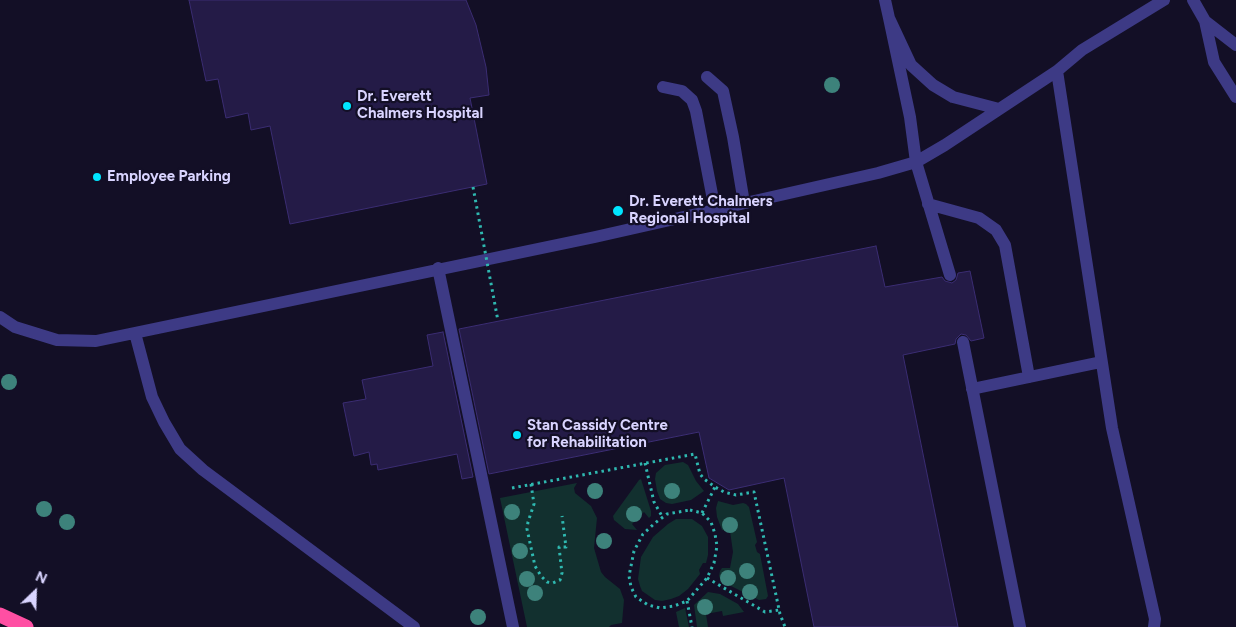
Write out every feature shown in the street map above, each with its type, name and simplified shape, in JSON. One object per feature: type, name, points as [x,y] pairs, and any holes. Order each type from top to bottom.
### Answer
[{"type":"highway","points":[[0,616],[26,627]]},
{"type":"lane","points":[[885,0],[910,117],[916,162],[950,275]]},
{"type":"lane","points":[[0,317],[15,327],[57,340],[96,341],[716,210],[878,173],[916,162],[945,145],[1057,71],[1082,50],[1164,0]]},
{"type":"lane","points":[[1193,0],[1204,21],[1214,62],[1236,97]]},
{"type":"lane","points":[[889,18],[910,64],[933,85],[953,96],[999,109]]},
{"type":"lane","points":[[1204,21],[1236,45]]},
{"type":"lane","points":[[1057,71],[1112,428],[1155,619],[1154,627]]},
{"type":"lane","points":[[707,77],[723,91],[744,203]]},
{"type":"lane","points":[[664,87],[682,91],[692,100],[716,210]]},
{"type":"lane","points":[[928,204],[979,218],[996,230],[1005,245],[1029,377]]},
{"type":"lane","points":[[438,268],[513,627]]},
{"type":"lane","points":[[135,333],[152,397],[180,449],[203,470],[414,627]]},
{"type":"lane","points":[[963,342],[1020,627]]},
{"type":"lane","points":[[972,389],[1101,362]]},
{"type":"path","points":[[473,187],[498,321]]},
{"type":"path","points":[[507,488],[695,454],[700,474],[715,488],[736,495],[754,492],[779,610],[785,627]]},
{"type":"path","points":[[645,463],[654,502],[663,518]]},
{"type":"path","points":[[531,484],[534,504],[527,529],[535,566],[547,582],[558,582],[562,573],[559,547],[566,547],[562,516]]},
{"type":"path","points":[[702,513],[715,488]]},
{"type":"path","points":[[684,510],[702,513],[710,522],[717,546],[714,563],[707,578],[698,590],[688,601],[660,608],[648,605],[636,597],[629,576],[634,551],[643,534],[667,514],[684,510]]},
{"type":"path","points":[[707,578],[766,612],[779,610]]},
{"type":"path","points":[[688,601],[692,627]]},
{"type":"green space","points":[[683,462],[688,465],[696,481],[704,491],[691,500],[672,504],[666,503],[660,499],[657,491],[656,473],[665,465]]},
{"type":"green space","points":[[641,479],[651,516],[649,518],[644,512],[632,524],[637,530],[625,529],[614,520],[613,516]]},
{"type":"green space","points":[[577,483],[574,488],[575,493],[591,506],[597,518],[594,548],[601,572],[620,589],[624,600],[622,623],[609,627],[527,627],[500,498]]},
{"type":"green space","points":[[718,501],[733,505],[743,503],[749,507],[757,542],[755,545],[757,552],[760,554],[768,596],[766,599],[759,600],[721,581],[720,571],[722,568],[730,568],[733,552],[730,531],[722,530],[717,517],[716,508]]},
{"type":"green space","points":[[676,519],[692,519],[702,526],[708,537],[706,563],[703,563],[699,570],[700,574],[688,589],[679,596],[662,601],[655,600],[642,591],[640,586],[638,579],[641,557],[653,537]]},
{"type":"green space","points":[[708,592],[720,594],[738,604],[744,612],[723,616],[722,611],[706,614],[708,627],[697,627],[694,605]]},
{"type":"green space","points":[[685,608],[689,627],[679,627],[676,612]]},
{"type":"building","name":"Dr. Everett Chalmers Hospital","points":[[189,0],[466,0],[476,25],[486,67],[489,95],[470,98],[487,184],[290,224],[270,126],[251,130],[248,113],[226,118],[218,79],[206,81]]},
{"type":"building","name":"Stan Cassidy Centre for Rehabilitation","points":[[876,246],[885,287],[942,277],[945,281],[952,283],[956,280],[958,273],[970,271],[984,338],[971,341],[966,335],[961,334],[956,339],[955,344],[903,355],[958,627],[814,627],[784,478],[729,490],[709,478],[699,432],[489,474],[459,329]]},
{"type":"building","points":[[443,332],[473,477],[462,479],[457,454],[378,470],[377,464],[371,465],[369,452],[354,456],[343,403],[366,399],[362,380],[433,366],[427,335]]},
{"type":"place","name":"Dr. Everett Chalmers Hospital","points":[[347,106]]},
{"type":"place","name":"Employee Parking","points":[[97,177]]},
{"type":"place","name":"Dr. Everett Chalmers Regional Hospital","points":[[618,211]]},
{"type":"place","name":"Stan Cassidy Centre for Rehabilitation","points":[[517,435]]}]
